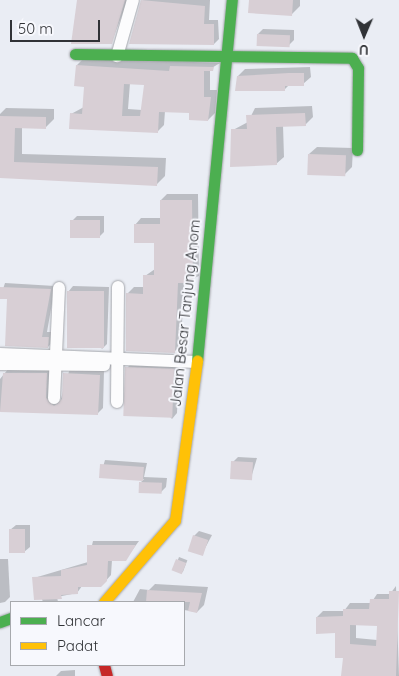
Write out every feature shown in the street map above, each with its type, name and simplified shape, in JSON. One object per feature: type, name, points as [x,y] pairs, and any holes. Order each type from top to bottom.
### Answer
[{"type":"main road","name":"Jalan Besar Tanjung Anom","points":[[105,601],[174,526],[197,366],[232,0]]},
{"type":"main road","points":[[75,54],[227,59],[352,58],[358,68],[357,150]]},
{"type":"street","points":[[117,56],[133,0]]},
{"type":"street","points":[[116,402],[118,287]]},
{"type":"street","points":[[54,398],[58,288]]},
{"type":"street","points":[[0,354],[56,360],[197,366]]},
{"type":"street","points":[[0,364],[56,360]]},
{"type":"building","points":[[77,0],[125,0],[112,44],[71,44]]},
{"type":"building","points":[[141,0],[205,6],[204,24],[214,24],[214,45],[129,44]]},
{"type":"building","points":[[249,0],[293,0],[292,16],[248,13]]},
{"type":"building","points":[[257,34],[290,35],[290,47],[257,46]]},
{"type":"building","points":[[76,65],[169,71],[170,66],[214,67],[213,71],[204,71],[204,97],[211,97],[208,121],[189,120],[189,113],[159,112],[158,133],[69,129],[70,113],[82,114],[84,87],[74,86]],"holes":[[[124,84],[144,85],[140,116],[122,116]]]},
{"type":"building","points":[[304,73],[304,86],[285,86],[285,91],[235,91],[237,76]]},
{"type":"building","points":[[305,113],[306,126],[276,127],[277,165],[230,167],[231,129],[247,129],[246,115]]},
{"type":"building","points":[[0,116],[46,117],[46,129],[15,128],[14,162],[158,167],[157,186],[0,178]]},
{"type":"building","points":[[308,154],[346,155],[345,176],[307,175]]},
{"type":"building","points":[[160,200],[192,200],[193,283],[178,283],[175,353],[126,351],[126,293],[143,294],[143,275],[154,275],[154,243],[134,243],[134,224],[160,224]]},
{"type":"building","points":[[70,220],[100,220],[100,238],[70,238]]},
{"type":"building","points":[[0,287],[51,289],[42,337],[49,337],[48,348],[5,346],[7,299],[0,299]]},
{"type":"building","points":[[67,291],[104,291],[104,348],[67,348]]},
{"type":"building","points":[[125,367],[174,369],[172,418],[123,416]]},
{"type":"building","points":[[3,373],[47,373],[46,398],[54,406],[62,399],[63,373],[100,375],[98,415],[0,412]]},
{"type":"building","points":[[231,461],[253,462],[252,480],[230,479]]},
{"type":"building","points":[[100,464],[144,467],[143,481],[99,478]]},
{"type":"building","points":[[139,482],[162,483],[162,494],[139,493]]},
{"type":"building","points":[[9,529],[25,529],[25,553],[9,553]]},
{"type":"building","points":[[193,535],[208,540],[203,556],[188,551]]},
{"type":"building","points":[[87,545],[136,545],[126,561],[108,561],[107,581],[101,587],[78,587],[78,594],[61,595],[62,599],[34,600],[32,577],[61,576],[61,570],[87,565]]},
{"type":"building","points":[[176,559],[186,563],[182,574],[172,570]]},
{"type":"building","points":[[147,590],[202,593],[197,613],[188,611],[190,602],[146,601]]},
{"type":"building","points":[[389,591],[399,591],[396,676],[341,676],[343,658],[335,658],[335,633],[316,634],[316,617],[343,616],[343,609],[369,609],[370,599],[389,599]],"holes":[[[350,625],[377,626],[376,646],[350,644]]]},
{"type":"traffic: fast","points":[[197,361],[232,0]]},
{"type":"traffic: fast","points":[[75,54],[352,58],[358,68],[357,150]]},
{"type":"traffic: fast","points":[[0,622],[10,618]]},
{"type":"traffic: slow","points":[[105,601],[175,520],[197,361]]},
{"type":"traffic: jam","points":[[104,666],[107,676]]}]
